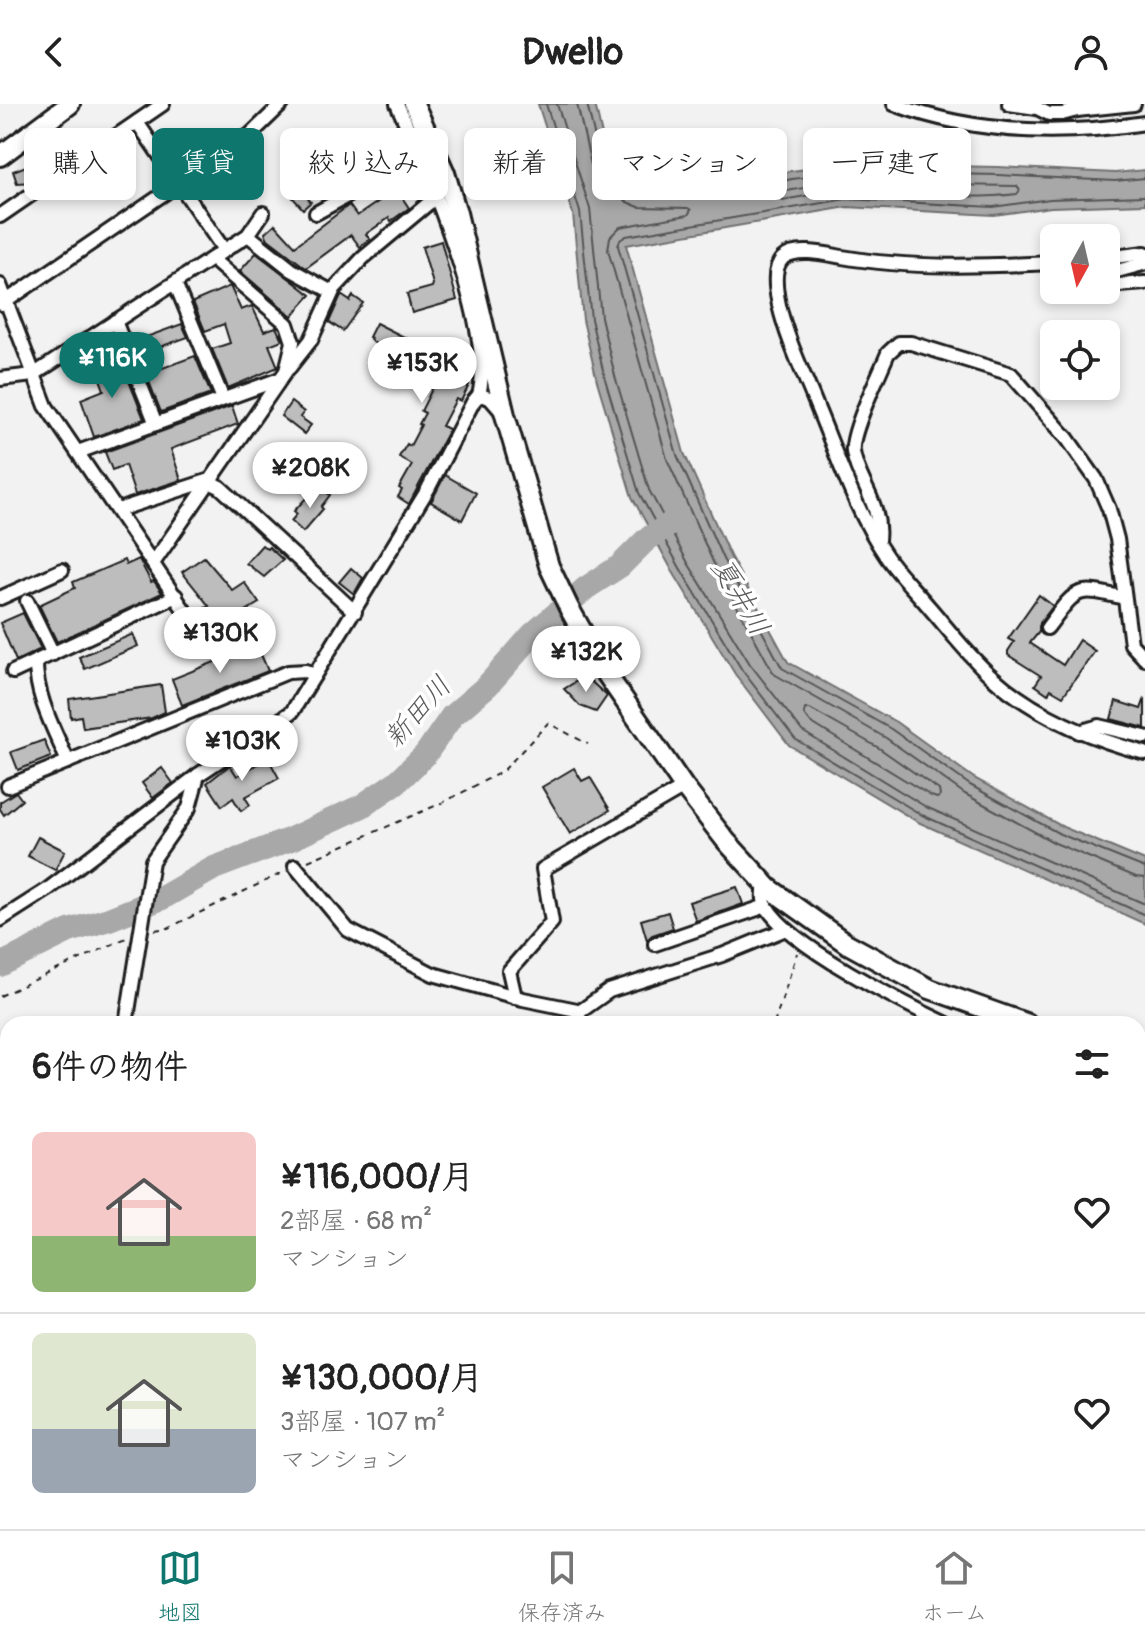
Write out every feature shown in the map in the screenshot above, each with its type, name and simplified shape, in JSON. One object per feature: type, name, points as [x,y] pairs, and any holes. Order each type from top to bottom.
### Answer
[{"type":"street","points":[[0,156],[70,104]]},
{"type":"street","points":[[0,216],[163,104]]},
{"type":"street","points":[[257,128],[282,104]]},
{"type":"street","points":[[397,104],[408,128]]},
{"type":"street","points":[[414,104],[445,173],[457,213],[505,415],[549,566],[588,644],[684,787],[726,841],[765,883],[846,943],[930,989],[1006,1016]]},
{"type":"street","points":[[894,104],[952,122],[1023,129],[1096,129],[1145,123]]},
{"type":"street","points":[[1009,104],[1037,108],[1049,114],[1062,114],[1076,107],[1135,104]]},
{"type":"street","points":[[137,122],[152,144]]},
{"type":"street","points":[[3,303],[154,200]]},
{"type":"street","points":[[190,200],[224,250]]},
{"type":"street","points":[[316,213],[340,200]]},
{"type":"street","points":[[154,562],[207,481],[311,340],[332,292],[363,258],[432,200]]},
{"type":"street","points":[[0,920],[47,890],[198,775],[292,712],[355,612],[479,395],[481,370],[476,331],[437,200]]},
{"type":"street","points":[[0,379],[33,375],[248,235],[263,213]]},
{"type":"street","points":[[248,235],[286,265],[332,292]]},
{"type":"street","points":[[1040,263],[888,263],[812,253],[789,254],[777,265],[779,306],[849,486],[885,555],[988,673],[1037,711],[1079,732],[1145,753]]},
{"type":"street","points":[[1120,256],[1145,253]]},
{"type":"street","points":[[212,259],[287,324],[293,342],[283,375]]},
{"type":"street","points":[[1120,271],[1143,264],[1145,259]]},
{"type":"street","points":[[175,283],[223,399]]},
{"type":"street","points":[[1120,285],[1145,283]]},
{"type":"street","points":[[0,285],[3,303],[46,406],[195,626]]},
{"type":"street","points":[[115,321],[156,424]]},
{"type":"street","points":[[878,541],[878,521],[852,450],[855,433],[888,353],[899,343],[911,343],[1011,374],[1067,438],[1105,496],[1117,539],[1131,644],[1145,659]]},
{"type":"street","points":[[78,452],[283,375]]},
{"type":"street","points":[[479,395],[490,398],[505,415]]},
{"type":"street","points":[[118,510],[207,481],[220,487],[355,612]]},
{"type":"street","points":[[0,598],[62,570]]},
{"type":"street","points":[[1047,628],[1068,601],[1082,592],[1089,590],[1124,598]]},
{"type":"street","points":[[13,672],[176,596]]},
{"type":"street","points":[[27,601],[53,654]]},
{"type":"street","points":[[36,661],[35,676],[43,702],[68,762]]},
{"type":"street","points":[[8,786],[288,672],[306,671],[314,676]]},
{"type":"street","points":[[1079,732],[1099,726],[1145,737]]},
{"type":"street","points":[[127,1016],[152,861],[189,808],[198,775]]},
{"type":"street","points":[[515,997],[509,971],[552,922],[543,869],[684,787]]},
{"type":"street","points":[[295,866],[348,930],[433,974],[515,997],[577,1010],[578,1016]]},
{"type":"street","points":[[765,883],[763,898],[766,906],[786,929],[930,1016]]},
{"type":"street","points":[[655,944],[766,906]]},
{"type":"street","points":[[581,1016],[609,991],[722,955],[786,929]]},
{"type":"path","points":[[777,1016],[799,939]]},
{"type":"water","name":"夏井川","points":[[538,104],[595,104],[600,128],[592,128],[592,200],[787,200],[787,172],[803,170],[803,200],[971,200],[971,166],[1115,173],[1145,170],[1145,204],[1051,207],[994,215],[847,207],[626,245],[684,453],[730,556],[788,662],[896,722],[974,778],[1063,827],[1145,861],[1145,924],[918,822],[789,745],[735,674],[632,497],[597,381],[583,320],[573,214],[569,200],[576,200],[576,128],[546,128]]},
{"type":"building","points":[[24,167],[24,183],[17,183],[13,171]]},
{"type":"building","points":[[295,200],[309,200],[311,202],[303,209]]},
{"type":"building","points":[[381,200],[404,200],[409,208],[366,234],[370,239],[360,247],[351,235],[306,268],[268,239],[265,233],[275,224],[295,246],[349,205],[357,216]]},
{"type":"building","points":[[441,241],[457,300],[412,313],[407,294],[432,287],[433,284],[422,247]]},
{"type":"building","points":[[256,253],[311,295],[292,316],[240,271]]},
{"type":"building","points":[[230,286],[241,310],[252,306],[264,331],[276,327],[282,340],[269,345],[278,367],[228,388],[212,349],[230,343],[224,324],[205,331],[193,302]]},
{"type":"building","points":[[341,295],[350,301],[353,296],[363,303],[343,331],[329,322]]},
{"type":"building","points":[[376,323],[410,340],[437,359],[432,367],[469,385],[461,401],[456,399],[442,426],[449,429],[409,504],[398,497],[402,490],[399,488],[412,465],[399,457],[407,444],[410,446],[421,425],[425,413],[421,411],[434,385],[411,373],[413,369],[370,340]]},
{"type":"building","points":[[182,324],[188,337],[140,354],[135,341]]},
{"type":"building","points":[[119,356],[144,419],[94,437],[81,399],[104,390],[95,365]]},
{"type":"building","points":[[195,356],[211,394],[161,412],[146,374]]},
{"type":"building","points":[[291,402],[304,412],[300,417],[311,425],[304,434],[281,416]]},
{"type":"building","points":[[232,406],[238,424],[171,449],[181,480],[135,495],[125,465],[112,470],[105,452]]},
{"type":"building","points":[[445,475],[476,493],[462,520],[431,502]]},
{"type":"building","points":[[321,488],[330,495],[321,507],[323,509],[303,532],[291,521],[297,514],[294,511],[308,496],[312,500]]},
{"type":"building","points":[[262,545],[267,549],[269,547],[283,560],[264,577],[246,563]]},
{"type":"building","points":[[204,557],[232,590],[244,582],[259,603],[218,625],[205,608],[209,606],[182,572]]},
{"type":"building","points":[[139,559],[151,582],[154,581],[162,593],[57,642],[39,605],[75,588],[73,582],[124,560],[126,565]]},
{"type":"building","points":[[351,568],[363,578],[354,594],[339,582]]},
{"type":"building","points":[[1039,595],[1053,606],[1030,643],[1063,665],[1079,640],[1095,651],[1063,696],[1051,689],[1048,694],[1035,685],[1041,676],[1008,655],[1014,642],[1008,639]]},
{"type":"building","points":[[23,613],[41,649],[16,661],[0,623]]},
{"type":"building","points":[[133,634],[138,646],[85,669],[79,657]]},
{"type":"building","points":[[257,645],[268,671],[182,705],[172,679]]},
{"type":"building","points":[[585,676],[607,696],[596,712],[580,706],[564,689]]},
{"type":"building","points":[[161,685],[165,712],[152,718],[83,728],[81,716],[71,718],[69,699]]},
{"type":"building","points":[[1145,698],[1145,728],[1111,719],[1116,701],[1141,709]]},
{"type":"building","points":[[44,740],[51,757],[18,770],[11,752]]},
{"type":"building","points":[[216,743],[220,749],[206,759],[202,754]]},
{"type":"building","points":[[268,758],[279,778],[245,797],[250,805],[241,811],[233,798],[222,806],[207,783],[230,765],[237,776]]},
{"type":"building","points":[[162,768],[173,783],[153,798],[142,783]]},
{"type":"building","points":[[574,768],[582,781],[590,777],[610,810],[570,834],[542,787]]},
{"type":"building","points":[[16,792],[22,800],[4,815],[0,802]]},
{"type":"building","points":[[38,837],[65,851],[55,870],[28,856]]},
{"type":"building","points":[[737,887],[743,904],[696,921],[689,902]]},
{"type":"building","points":[[668,912],[673,928],[652,935],[647,940],[641,920]]},
{"type":"waterway","name":"新田川","points":[[0,965],[69,931],[162,898],[214,868],[291,839],[362,806],[397,782],[425,755],[452,716],[487,686],[533,634],[586,588],[620,566],[646,540],[670,524]]}]
